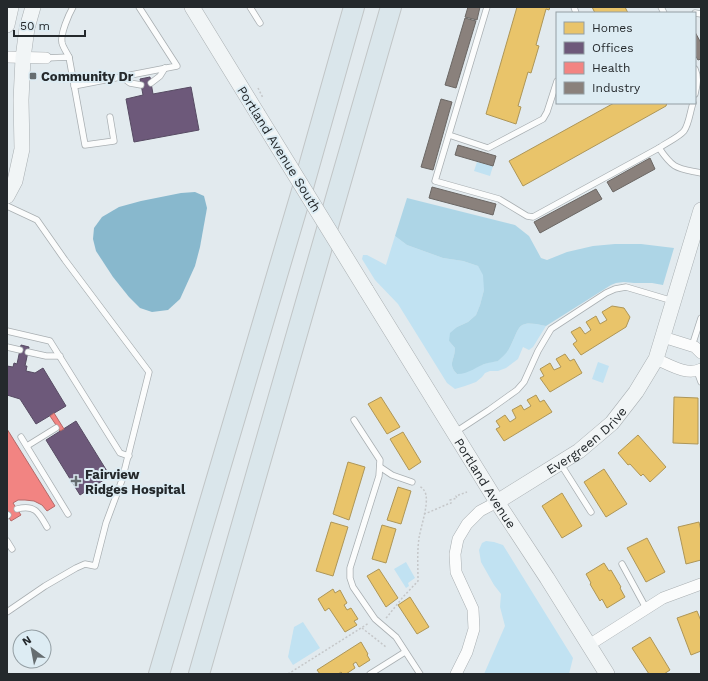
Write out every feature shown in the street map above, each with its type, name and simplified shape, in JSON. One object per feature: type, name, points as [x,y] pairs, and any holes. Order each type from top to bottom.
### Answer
[{"type":"highway","points":[[159,674],[304,184],[354,7]]},
{"type":"highway","points":[[199,674],[391,7]]},
{"type":"highway","points":[[148,674],[195,553]]},
{"type":"street","points":[[7,25],[11,7]]},
{"type":"street","points":[[7,196],[15,181],[22,149],[21,100],[23,58],[27,28],[33,7]]},
{"type":"street","name":"Portland Avenue South","points":[[192,7],[261,107],[366,290]]},
{"type":"street","points":[[7,57],[46,58]]},
{"type":"street","name":"Evergreen Drive","points":[[497,502],[579,451],[612,423],[636,392],[656,359],[701,210]]},
{"type":"street","name":"Portland Avenue","points":[[366,290],[497,502],[607,674]]},
{"type":"street","points":[[663,337],[695,347],[701,353]]},
{"type":"street","points":[[656,359],[678,369],[694,372],[699,370]]},
{"type":"street","points":[[456,674],[467,652],[474,629],[472,609],[456,572],[455,554],[458,539],[467,524],[480,512],[497,502]]},
{"type":"street","points":[[589,645],[663,598],[701,584]]},
{"type":"lane","points":[[73,7],[63,30],[62,43],[69,57],[86,145],[114,140],[110,117]]},
{"type":"lane","points":[[74,86],[177,66],[139,7]]},
{"type":"lane","points":[[250,7],[260,23]]},
{"type":"lane","points":[[487,7],[435,181],[500,199],[527,216],[533,216],[659,148],[681,134],[687,125],[692,104]]},
{"type":"lane","points":[[46,58],[69,57]]},
{"type":"lane","points":[[151,83],[160,76],[165,68]]},
{"type":"lane","points":[[696,71],[698,76],[696,90]]},
{"type":"lane","points":[[122,77],[130,83],[141,85]]},
{"type":"lane","points":[[449,135],[488,148],[543,119],[547,112],[556,85]]},
{"type":"lane","points":[[659,148],[674,166],[683,170],[701,173]]},
{"type":"lane","points":[[7,206],[37,220],[149,372],[129,456],[106,523],[95,566],[85,564],[76,568],[45,586],[7,612]]},
{"type":"lane","points":[[454,433],[517,390],[524,382],[538,350],[551,330],[606,293],[615,289],[626,287],[674,301]]},
{"type":"lane","points":[[692,346],[701,318]]},
{"type":"lane","points":[[7,331],[50,341],[120,453],[129,456]]},
{"type":"lane","points":[[7,347],[20,350]]},
{"type":"lane","points":[[28,352],[46,356],[60,356]]},
{"type":"lane","points":[[699,370],[701,382]]},
{"type":"lane","points":[[354,420],[380,460],[380,467],[379,476],[350,568],[350,578],[353,587],[375,619],[396,637],[420,674]]},
{"type":"lane","points":[[27,446],[56,428]]},
{"type":"lane","points":[[21,437],[68,514]]},
{"type":"lane","points":[[560,462],[591,512]]},
{"type":"lane","points":[[380,467],[392,475],[412,482]]},
{"type":"lane","points":[[17,509],[29,507],[34,509],[39,513],[47,527]]},
{"type":"lane","points":[[7,541],[12,549]]},
{"type":"lane","points":[[622,564],[646,608]]},
{"type":"lane","points":[[370,674],[405,652]]},
{"type":"path","points":[[258,88],[261,107]]},
{"type":"path","points":[[288,674],[375,619],[387,618],[403,597],[418,581],[419,538],[426,496],[422,487],[412,482]]},
{"type":"path","points":[[424,514],[432,512],[443,505],[452,503],[450,500],[467,492]]},
{"type":"path","points":[[362,627],[386,647]]},
{"type":"shaded area","points":[[477,162],[493,166],[490,176],[474,171]]},
{"type":"shaded area","points":[[195,192],[204,196],[207,208],[195,266],[180,299],[168,310],[152,312],[140,308],[113,277],[96,251],[93,239],[94,228],[102,217],[119,207],[181,193]]},
{"type":"shaded area","points":[[407,198],[515,225],[529,236],[541,258],[547,260],[567,252],[593,246],[641,244],[674,248],[663,285],[624,282],[611,285],[546,326],[524,324],[518,330],[508,351],[498,361],[484,364],[466,373],[457,374],[452,367],[455,348],[449,341],[450,333],[457,327],[468,322],[476,315],[484,290],[483,275],[478,266],[463,261],[443,258],[407,245],[395,236]]},
{"type":"shaded area","points":[[395,236],[407,245],[443,258],[463,261],[478,266],[484,275],[484,290],[476,315],[468,322],[457,327],[449,341],[455,348],[452,367],[457,374],[490,362],[498,361],[509,349],[518,330],[524,324],[546,326],[533,347],[529,350],[523,347],[518,359],[506,368],[485,373],[476,382],[455,389],[447,383],[398,304],[375,280],[362,259],[363,255],[367,255],[386,265]]},
{"type":"shaded area","points":[[598,362],[609,366],[603,383],[592,379]]},
{"type":"shaded area","points":[[486,541],[503,545],[573,658],[569,674],[484,674],[505,626],[500,607],[501,594],[481,562],[479,550],[482,543]]},
{"type":"shaded area","points":[[406,562],[415,578],[408,583],[409,586],[406,588],[394,569]]},
{"type":"shaded area","points":[[303,622],[320,648],[293,665],[288,657],[294,627]]},
{"type":"building: Homes","points":[[517,7],[550,7],[549,10],[546,9],[536,45],[539,46],[531,73],[528,72],[518,106],[521,107],[516,124],[486,114]]},
{"type":"building: Homes","points":[[592,7],[625,7],[628,12],[594,12]]},
{"type":"building: Homes","points":[[612,104],[667,104],[666,106],[523,186],[509,161]]},
{"type":"building: Homes","points":[[612,306],[624,308],[630,317],[626,327],[581,355],[573,344],[577,341],[571,332],[580,327],[585,334],[591,330],[586,322],[596,316],[600,324],[607,320],[602,312]]},
{"type":"building: Homes","points":[[565,354],[570,361],[574,359],[582,373],[550,392],[540,378],[544,376],[540,369],[550,363],[554,370],[561,367],[556,359]]},
{"type":"building: Homes","points":[[536,395],[540,402],[544,400],[552,412],[504,441],[496,429],[500,427],[496,421],[505,415],[510,422],[516,418],[512,410],[521,405],[524,410],[531,406],[527,400]]},
{"type":"building: Homes","points":[[381,397],[400,427],[387,434],[368,404]]},
{"type":"building: Homes","points":[[674,397],[698,398],[698,444],[673,443]]},
{"type":"building: Homes","points":[[403,432],[421,462],[409,470],[390,439]]},
{"type":"building: Homes","points":[[638,435],[666,467],[650,482],[643,474],[641,476],[630,464],[628,465],[618,453]]},
{"type":"building: Homes","points":[[348,462],[365,467],[349,520],[333,514]]},
{"type":"building: Homes","points":[[604,469],[627,504],[606,517],[584,482]]},
{"type":"building: Homes","points":[[398,487],[411,491],[401,524],[387,520]]},
{"type":"building: Homes","points":[[562,493],[582,526],[562,538],[542,506]]},
{"type":"building: Homes","points":[[331,522],[348,527],[333,576],[316,571]]},
{"type":"building: Homes","points":[[699,522],[701,531],[701,560],[686,564],[678,527]]},
{"type":"building: Homes","points":[[382,525],[396,529],[386,563],[372,559]]},
{"type":"building: Homes","points":[[647,538],[665,572],[646,582],[627,548]]},
{"type":"building: Homes","points":[[604,563],[609,571],[611,570],[625,597],[607,608],[602,599],[600,601],[586,574]]},
{"type":"building: Homes","points":[[379,569],[398,598],[386,607],[367,576]]},
{"type":"building: Homes","points":[[333,589],[335,593],[340,590],[347,603],[344,605],[347,610],[351,608],[358,619],[354,621],[357,625],[345,632],[329,608],[325,611],[318,599]]},
{"type":"building: Homes","points":[[410,597],[429,627],[417,634],[398,605]]},
{"type":"building: Homes","points":[[697,611],[701,621],[701,651],[691,655],[677,618]]},
{"type":"building: Homes","points":[[650,637],[670,670],[664,674],[649,674],[632,648]]},
{"type":"building: Homes","points":[[361,642],[370,660],[359,667],[356,662],[353,664],[355,668],[346,674],[341,672],[338,674],[320,674],[317,670]]},
{"type":"building: Offices","points":[[150,77],[153,94],[191,87],[199,130],[134,142],[126,99],[143,95],[140,79]]},
{"type":"building: Offices","points":[[21,345],[29,347],[25,366],[27,366],[26,371],[35,373],[43,368],[66,406],[36,424],[20,399],[7,395],[7,366],[13,367],[14,363],[17,364]]},
{"type":"building: Offices","points":[[76,421],[110,476],[80,495],[46,440]]},
{"type":"building: Health","points":[[54,413],[64,429],[60,431],[50,416]]},
{"type":"building: Health","points":[[7,429],[55,506],[47,511],[42,505],[34,501],[18,500],[13,503],[21,515],[11,521],[7,514]]},
{"type":"building: Industry","points":[[468,7],[480,7],[477,20],[465,17]]},
{"type":"building: Industry","points":[[465,18],[476,21],[456,88],[445,85]]},
{"type":"building: Industry","points":[[696,34],[701,43],[701,59],[698,60],[696,57]]},
{"type":"building: Industry","points":[[441,99],[452,102],[433,170],[421,167]]},
{"type":"building: Industry","points":[[458,145],[496,156],[493,166],[455,155]]},
{"type":"building: Industry","points":[[650,158],[655,169],[613,192],[607,182]]},
{"type":"building: Industry","points":[[432,187],[496,204],[493,215],[429,198]]},
{"type":"building: Industry","points":[[596,189],[602,199],[540,233],[534,222]]},
{"type":"place","name":"Community Dr","points":[[33,76]]},
{"type":"place","name":"Fairview Ridges Hospital","points":[[76,481]]}]
